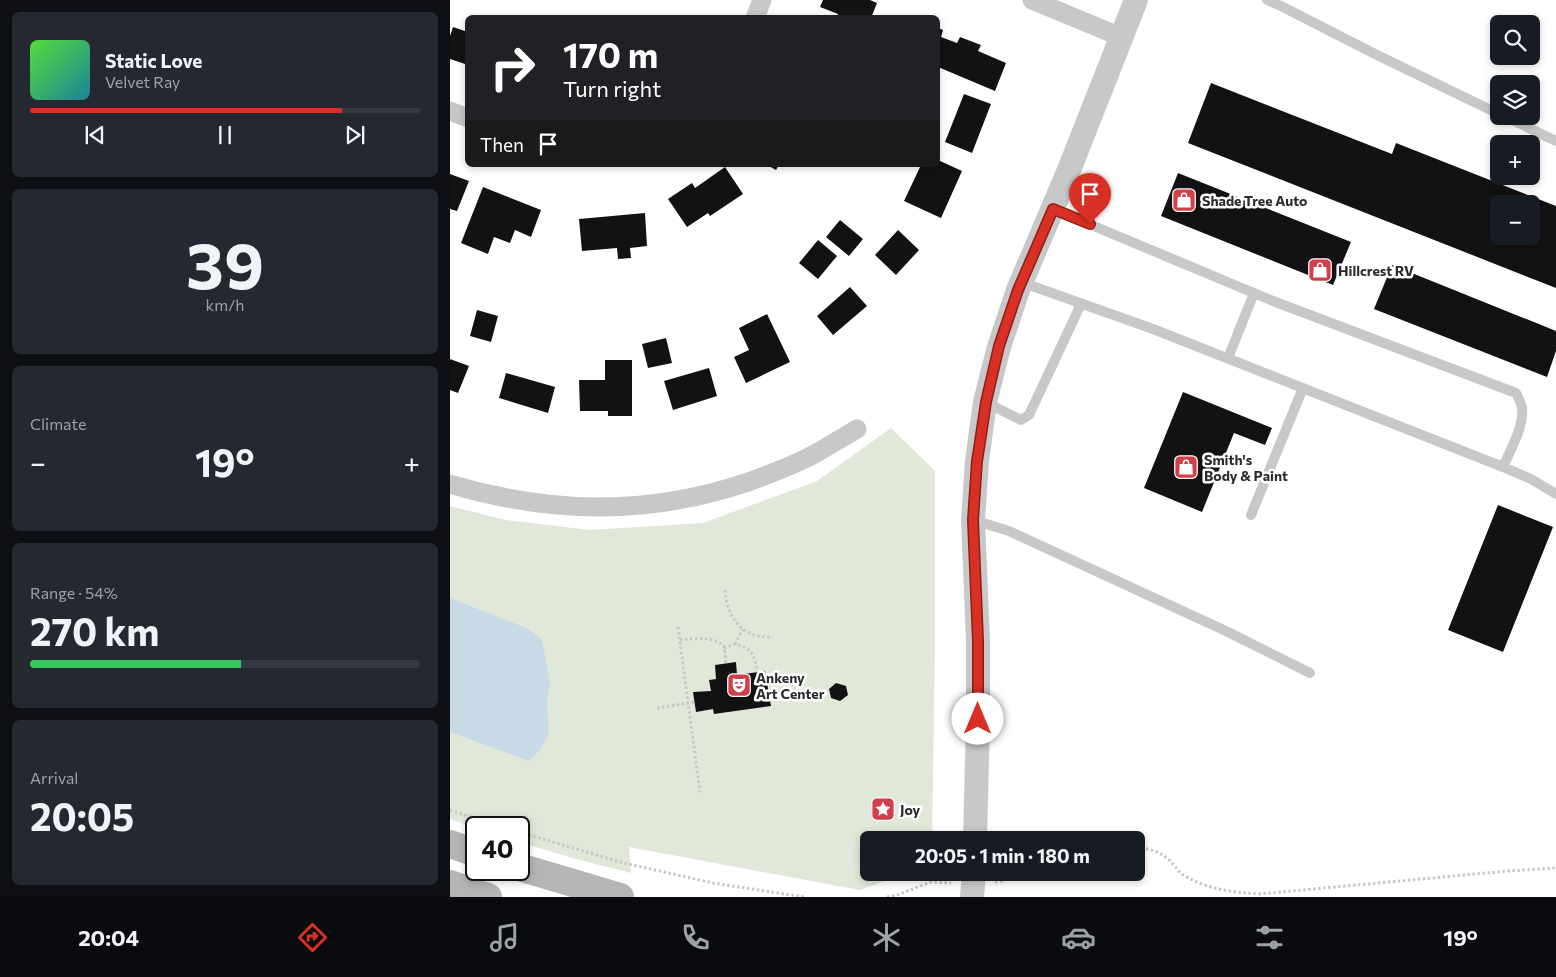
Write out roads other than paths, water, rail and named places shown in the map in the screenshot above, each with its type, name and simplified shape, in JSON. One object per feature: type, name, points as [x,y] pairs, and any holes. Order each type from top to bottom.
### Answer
[{"type":"main road","points":[[450,844],[465,849]]},
{"type":"main road","points":[[530,870],[620,897]]},
{"type":"main road","points":[[450,884],[488,897]]},
{"type":"street","points":[[756,15],[762,0]]},
{"type":"street","points":[[1032,0],[1121,37]]},
{"type":"street","points":[[975,831],[978,641],[973,520],[977,461],[986,402],[999,346],[1021,282],[1053,209],[1136,0]]},
{"type":"street","points":[[450,111],[465,117]]},
{"type":"street","points":[[450,484],[471,490],[559,506],[602,507],[657,504],[693,498],[771,474],[806,458],[857,429]]},
{"type":"lane","points":[[1267,0],[1490,110]]},
{"type":"lane","points":[[1523,125],[1556,141]]},
{"type":"lane","points":[[1053,209],[1254,293],[1516,393],[1522,407],[1519,430],[1503,468]]},
{"type":"lane","points":[[1021,282],[1228,358],[1530,479],[1556,494]]},
{"type":"lane","points":[[1228,358],[1254,293]]},
{"type":"lane","points":[[986,402],[1021,420],[1030,415],[1081,304]]},
{"type":"lane","points":[[1250,516],[1303,388]]},
{"type":"lane","points":[[973,520],[1009,530],[1228,632],[1310,673]]},
{"type":"water","points":[[450,598],[529,629],[542,640],[550,682],[547,705],[549,734],[540,750],[529,761],[450,732]]},
{"type":"place","name":"Shade Tree Auto","points":[[1184,200]]},
{"type":"place","name":"Hillcrest RV","points":[[1320,270]]},
{"type":"place","name":"Smith's Body & Paint","points":[[1186,467]]},
{"type":"place","name":"Ankeny Art Center","points":[[739,685]]},
{"type":"place","name":"Joy","points":[[883,809]]}]
